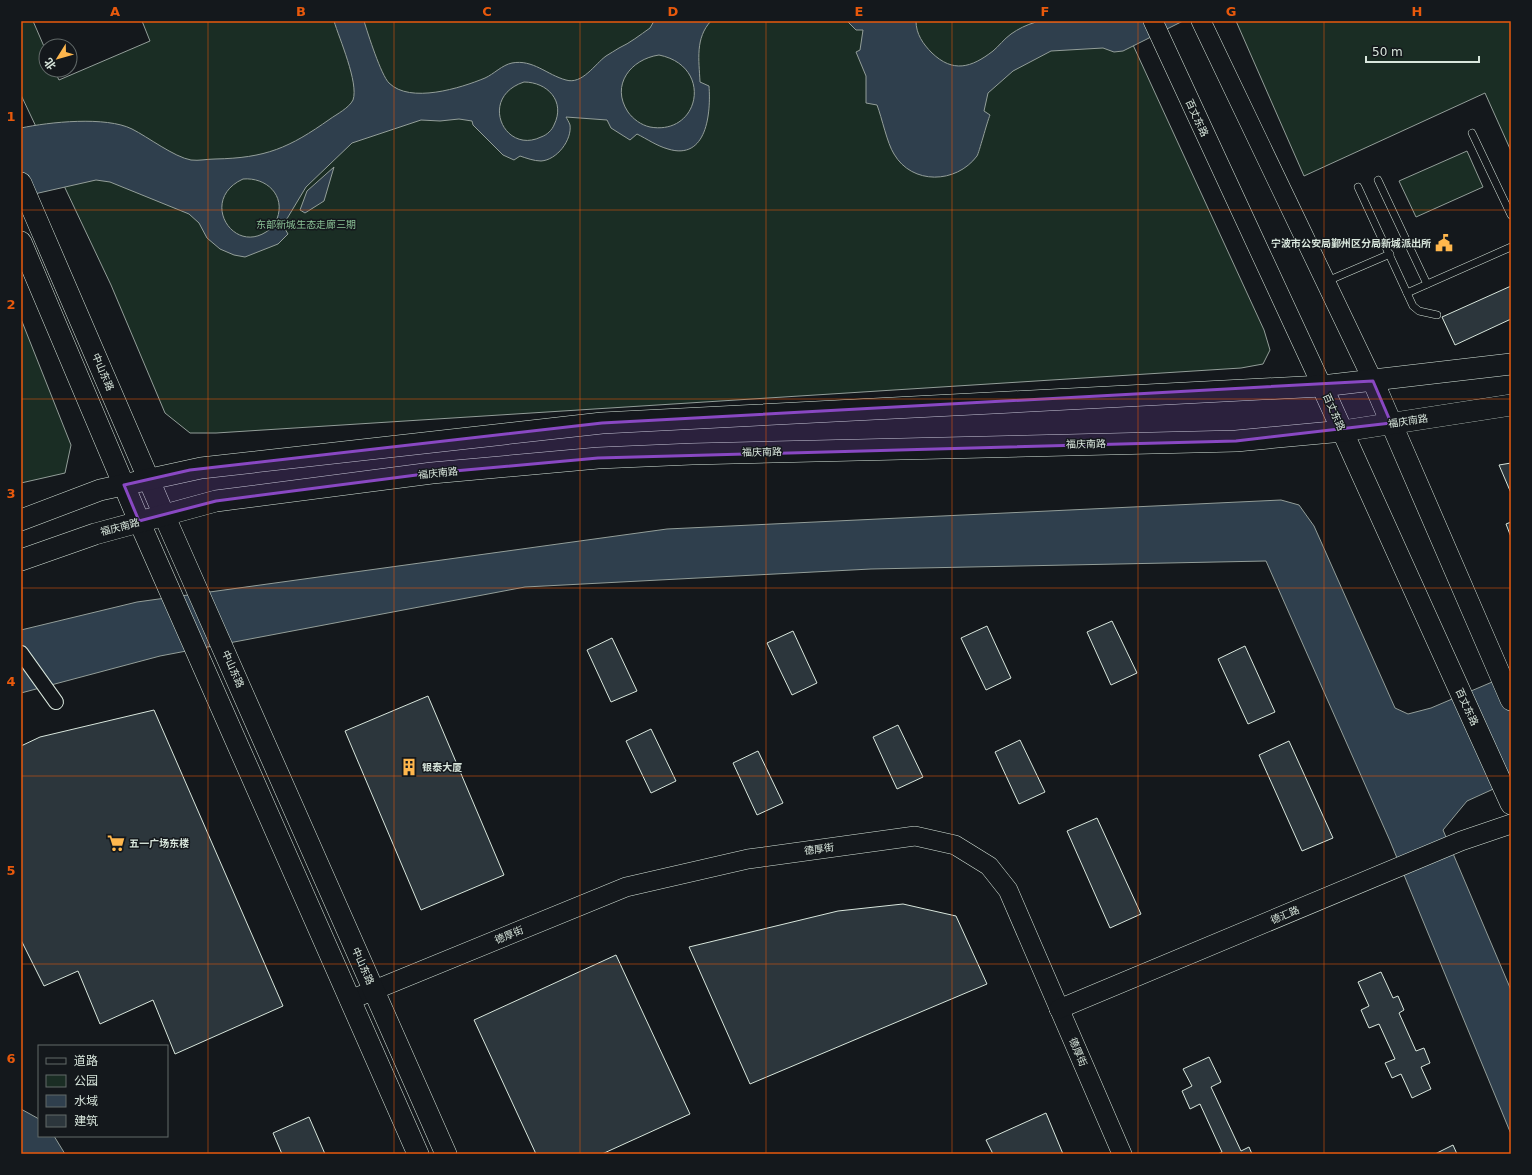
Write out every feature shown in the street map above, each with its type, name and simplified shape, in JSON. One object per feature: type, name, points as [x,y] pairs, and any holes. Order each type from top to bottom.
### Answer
[{"type":"main road","name":"中山东路","points":[[21,183],[164,515],[446,1154]]},
{"type":"main road","points":[[21,242],[139,521],[418,1154]]},
{"type":"main road","points":[[21,520],[100,490],[201,468],[602,423],[1322,386],[1511,364]]},
{"type":"main road","points":[[1373,381],[1508,691]]},
{"type":"main road","name":"百丈东路","points":[[1322,386],[1508,798]]},
{"type":"main road","name":"福庆南路","points":[[21,560],[95,534],[216,501],[432,473],[598,458],[692,454],[1236,441],[1343,431],[1511,405]]},
{"type":"street","name":"百丈东路","points":[[1153,21],[1322,386]]},
{"type":"street","points":[[1200,21],[1373,381]]},
{"type":"street","points":[[21,653],[56,702]]},
{"type":"street","name":"德汇路","points":[[1059,1009],[1461,842],[1511,824]]},
{"type":"street","name":"德厚街","points":[[350,1000],[626,887],[748,859],[916,836],[955,845],[989,866],[1008,890],[1122,1154]]},
{"type":"lane","points":[[1472,133],[1511,215]]},
{"type":"lane","points":[[1378,180],[1427,284]]},
{"type":"lane","points":[[1358,187],[1414,306],[1419,311],[1438,315]]},
{"type":"lane","points":[[1407,293],[1511,246]]},
{"type":"lane","points":[[1325,282],[1390,254]]},
{"type":"highlighted area","points":[[1373,381],[1391,423],[1236,441],[598,458],[432,473],[216,501],[139,521],[124,485],[190,470],[602,423]]},
{"type":"green space","name":"东部新城生态走廊三期","points":[[21,21],[33,21],[40,38],[38,38],[38,78],[58,78],[59,80],[64,78],[78,78],[78,72],[150,41],[142,21],[1122,21],[1264,330],[1270,350],[1263,364],[1241,368],[216,433],[190,433],[165,413],[111,285],[21,95]]},
{"type":"green space","points":[[1236,21],[1511,21],[1511,151],[1485,93],[1304,176]]},
{"type":"green space","points":[[1467,151],[1483,187],[1416,217],[1399,181]]},
{"type":"green space","points":[[21,319],[71,445],[65,473],[21,483]]},
{"type":"water","points":[[334,21],[364,21],[379,63],[389,83],[398,89],[422,93],[450,90],[463,86],[485,78],[512,63],[520,62],[533,65],[559,78],[572,81],[583,77],[606,56],[650,28],[654,21],[711,21],[702,35],[699,50],[700,82],[709,86],[709,109],[704,132],[699,141],[691,148],[681,151],[664,148],[637,134],[630,140],[611,128],[607,120],[566,117],[570,125],[569,137],[558,153],[547,160],[541,161],[520,156],[514,160],[503,155],[473,125],[472,121],[459,119],[440,121],[421,120],[352,143],[306,187],[285,222],[285,229],[288,234],[278,244],[245,257],[234,255],[220,249],[207,238],[199,223],[189,214],[110,182],[96,180],[21,197],[21,128],[77,121],[93,121],[121,125],[132,129],[177,155],[191,160],[233,158],[263,154],[276,150],[302,137],[343,111],[353,100],[354,92],[351,72]],"holes":[[[659,55],[676,62],[688,72],[694,85],[694,98],[689,111],[680,121],[667,127],[650,127],[640,123],[630,115],[623,102],[621,92],[626,75],[632,68],[649,57]],[[524,82],[540,85],[552,94],[558,108],[553,127],[549,132],[541,137],[528,140],[516,138],[507,131],[501,122],[499,111],[502,99],[510,89]],[[243,179],[251,179],[266,184],[272,189],[279,202],[279,210],[273,227],[270,230],[253,237],[242,236],[232,230],[225,221],[222,210],[223,199],[230,188]]]},
{"type":"water","points":[[847,21],[916,21],[917,30],[921,38],[932,53],[947,64],[962,66],[985,57],[1014,32],[1036,22],[1183,21],[1123,51],[1114,52],[1103,48],[1051,51],[1013,71],[988,93],[984,111],[990,115],[977,156],[958,172],[946,176],[934,177],[923,176],[912,171],[902,164],[894,154],[889,144],[877,105],[866,103],[866,76],[856,52],[860,50],[863,30],[856,30]]},
{"type":"water","points":[[334,167],[324,201],[305,213],[300,210],[307,191]]},
{"type":"water","points":[[1281,500],[1299,505],[1314,526],[1395,708],[1408,714],[1431,708],[1511,674],[1511,781],[1467,801],[1443,830],[1511,990],[1511,1134],[1390,841],[1266,561],[871,569],[525,587],[160,656],[21,693],[21,630],[137,602],[667,529]]},
{"type":"water","points":[[21,1109],[38,1118],[38,1137],[55,1137],[65,1154],[21,1154]]},
{"type":"building","points":[[1511,286],[1511,319],[1455,345],[1442,317]]},
{"type":"building","points":[[1511,463],[1511,493],[1499,465]]},
{"type":"building","points":[[1511,522],[1511,537],[1506,524]]},
{"type":"building","points":[[1112,621],[1137,673],[1111,685],[1087,632]]},
{"type":"building","points":[[987,626],[1011,678],[986,690],[961,638]]},
{"type":"building","points":[[793,631],[817,683],[792,695],[767,643]]},
{"type":"building","points":[[612,638],[637,691],[611,702],[587,650]]},
{"type":"building","points":[[1245,646],[1275,712],[1248,724],[1218,659]]},
{"type":"building","name":"银泰大厦","points":[[428,696],[504,875],[421,910],[345,731]]},
{"type":"building","name":"五一广场东楼","points":[[154,710],[283,1006],[175,1054],[153,1000],[100,1024],[78,971],[44,986],[21,940],[21,746],[40,737]]},
{"type":"building","points":[[898,725],[923,777],[897,789],[873,737]]},
{"type":"building","points":[[651,729],[676,781],[651,793],[626,741]]},
{"type":"building","points":[[1020,740],[1045,792],[1019,804],[995,752]]},
{"type":"building","points":[[1289,741],[1333,838],[1302,851],[1259,755]]},
{"type":"building","points":[[758,751],[783,803],[757,815],[733,763]]},
{"type":"building","points":[[1097,818],[1141,914],[1110,928],[1067,831]]},
{"type":"building","points":[[903,904],[956,916],[987,984],[750,1084],[689,947],[838,911]]},
{"type":"building","points":[[616,955],[690,1114],[602,1154],[536,1154],[474,1020]]},
{"type":"building","points":[[1381,972],[1393,998],[1398,996],[1404,1010],[1399,1013],[1416,1051],[1424,1048],[1430,1063],[1421,1067],[1431,1089],[1412,1098],[1401,1074],[1392,1078],[1385,1063],[1395,1059],[1379,1024],[1369,1028],[1361,1010],[1369,1006],[1358,982]]},
{"type":"building","points":[[1209,1057],[1221,1082],[1211,1087],[1241,1151],[1249,1147],[1252,1154],[1218,1154],[1222,1152],[1200,1104],[1190,1109],[1182,1091],[1192,1086],[1183,1069]]},
{"type":"building","points":[[1046,1113],[1063,1154],[993,1154],[986,1140]]},
{"type":"building","points":[[309,1117],[325,1154],[282,1154],[273,1133]]},
{"type":"building","points":[[1453,1145],[1457,1154],[1435,1154]]},
{"type":"place","name":"宁波市公安局鄞州区分局新城派出所","points":[[1444,243]]},
{"type":"place","name":"银泰大厦","points":[[409,767]]},
{"type":"place","name":"五一广场东楼","points":[[116,843]]}]
